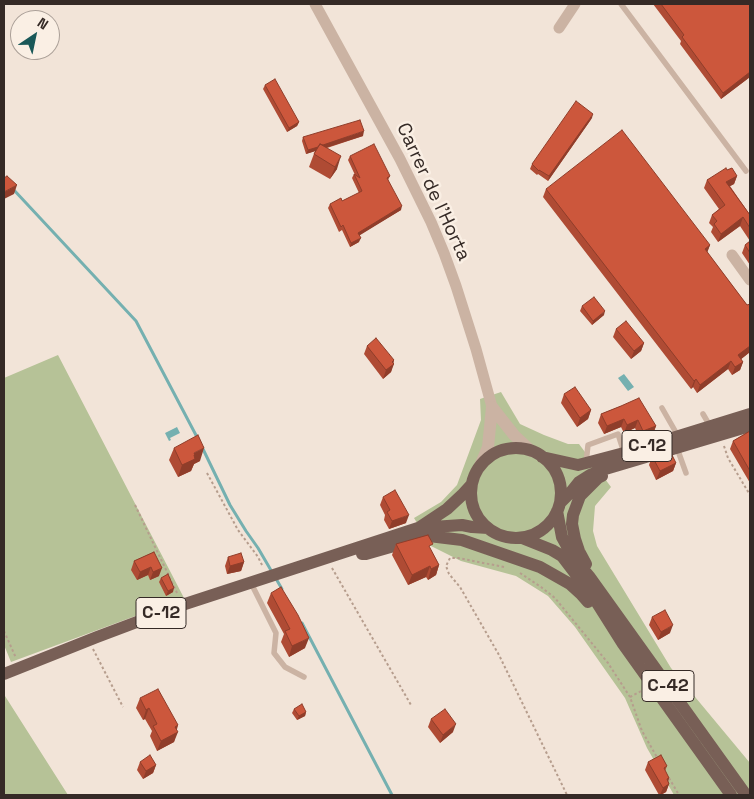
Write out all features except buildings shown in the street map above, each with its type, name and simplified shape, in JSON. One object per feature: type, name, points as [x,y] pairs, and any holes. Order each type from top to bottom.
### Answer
[{"type":"main road","name":"C-12","points":[[677,442],[710,426],[750,414]]},
{"type":"main road","name":"C-12","points":[[629,457],[578,465],[519,449],[506,450],[489,458],[480,466],[475,475],[471,494],[474,508],[481,521],[493,532],[504,536],[522,538],[530,536],[543,529],[554,518],[559,507],[579,482],[590,475],[629,457],[677,442],[720,435],[750,426]]},
{"type":"main road","points":[[536,454],[551,466],[558,477],[561,490],[559,507]]},
{"type":"main road","points":[[589,576],[575,539],[572,524],[578,502],[584,491],[598,478],[629,457]]},
{"type":"main road","name":"C-12","points":[[418,528],[447,509],[472,484]]},
{"type":"main road","name":"C-42","points":[[559,507],[562,537],[573,557],[589,576],[746,795]]},
{"type":"main road","name":"C-12","points":[[4,674],[158,611],[182,605],[243,582],[275,575],[418,528],[462,524],[488,528]]},
{"type":"main road","points":[[340,554],[366,554],[429,536],[462,540],[540,567],[570,584],[581,594],[623,644]]},
{"type":"main road","name":"C-42","points":[[522,538],[562,556],[594,598],[623,644],[731,795]]},
{"type":"street","name":"Carrer de l'Horta","points":[[315,4],[400,159],[431,222],[463,307],[492,407]]},
{"type":"street","points":[[559,28],[575,4]]},
{"type":"street","points":[[732,255],[750,280]]},
{"type":"street","points":[[492,407],[514,435],[536,454]]},
{"type":"street","points":[[480,466],[488,447],[492,407]]},
{"type":"lane","points":[[621,4],[746,171]]},
{"type":"lane","points":[[662,408],[677,442],[686,473]]},
{"type":"lane","points":[[703,414],[710,426]]},
{"type":"lane","points":[[586,463],[588,445],[618,434],[629,457]]},
{"type":"lane","points":[[243,582],[276,633],[274,654],[285,667],[304,677]]},
{"type":"path","points":[[720,435],[728,458],[750,495]]},
{"type":"path","points":[[207,472],[238,530],[258,557],[275,575]]},
{"type":"path","points":[[136,505],[182,605]]},
{"type":"path","points":[[327,558],[411,704]]},
{"type":"path","points":[[510,569],[458,558],[450,558],[446,566],[498,655],[567,795]]},
{"type":"path","points":[[519,572],[555,598],[608,664],[630,697],[642,731],[660,762]]},
{"type":"path","points":[[4,631],[21,667]]},
{"type":"path","points":[[88,641],[124,707]]},
{"type":"path","points":[[630,697],[652,684]]},
{"type":"path","points":[[669,777],[679,795]]},
{"type":"green space","points":[[58,355],[184,598],[11,662],[4,645],[4,378]]},
{"type":"green space","points":[[501,392],[520,424],[568,444],[579,444],[611,487],[595,506],[593,531],[597,546],[671,668],[750,763],[750,795],[674,795],[647,748],[625,698],[575,627],[548,596],[516,576],[461,561],[431,546],[414,518],[441,502],[457,485],[481,420],[480,399]]},
{"type":"green space","points":[[5,696],[68,795],[4,795]]},
{"type":"water","points":[[624,374],[634,387],[628,391],[618,378]]},
{"type":"water","points":[[177,427],[180,433],[170,438],[171,440],[169,441],[165,433]]},
{"type":"waterway","points":[[13,189],[136,321],[198,439]]},
{"type":"waterway","points":[[202,447],[230,505],[272,572]]},
{"type":"waterway","points":[[275,577],[282,589]]},
{"type":"waterway","points":[[302,623],[392,795]]}]
